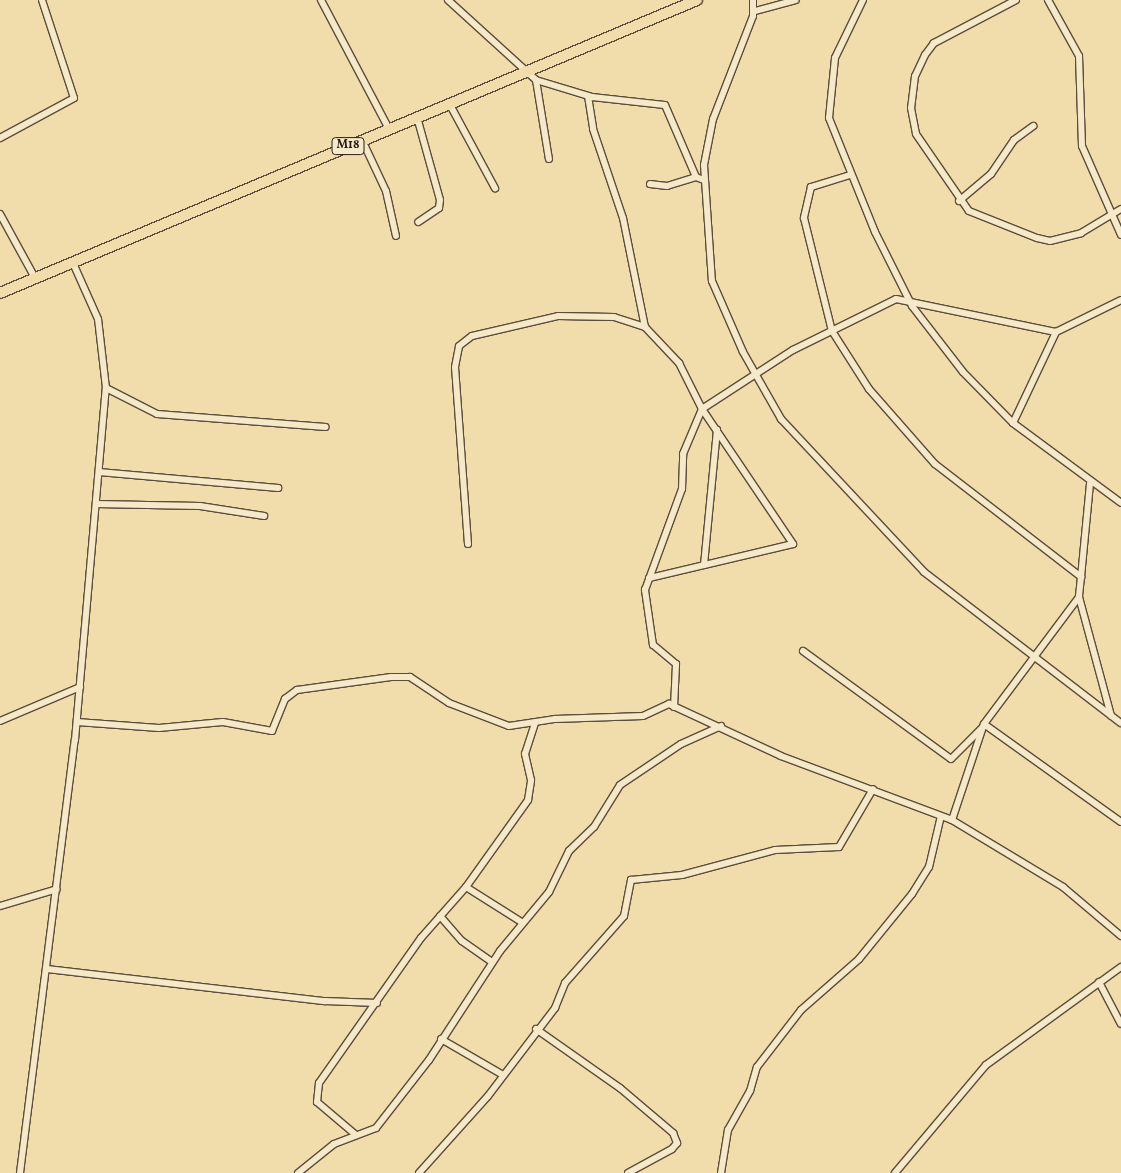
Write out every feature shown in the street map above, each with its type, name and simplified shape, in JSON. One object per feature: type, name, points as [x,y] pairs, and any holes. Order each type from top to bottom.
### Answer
[{"type":"main road","name":"M18","points":[[0,293],[697,0]]},
{"type":"street","points":[[0,138],[74,98],[42,0]]},
{"type":"street","points":[[321,0],[389,129]]},
{"type":"street","points":[[448,0],[523,72],[536,80],[588,96],[665,105],[696,177]]},
{"type":"street","points":[[753,0],[755,11],[713,119],[704,180],[715,291],[754,372],[781,419],[887,536],[924,572],[1034,658],[1121,722]]},
{"type":"street","points":[[755,11],[796,0]]},
{"type":"street","points":[[863,0],[835,58],[828,104],[831,129],[850,175],[908,298],[963,372],[1013,423],[1090,483],[1121,503]]},
{"type":"street","points":[[1016,0],[934,43],[915,76],[911,108],[916,134],[959,201],[969,211],[1050,241],[1081,233],[1121,209]]},
{"type":"street","points":[[1048,0],[1079,56],[1082,146],[1110,215],[1121,235]]},
{"type":"street","points":[[536,80],[549,159]]},
{"type":"street","points":[[588,96],[593,130],[623,218],[645,327],[679,363],[702,409],[794,544],[649,578]]},
{"type":"street","points":[[450,103],[495,188]]},
{"type":"street","points":[[417,117],[440,200],[439,208],[418,222]]},
{"type":"street","points":[[959,201],[991,174],[1014,140],[1033,126]]},
{"type":"street","points":[[362,140],[386,191],[396,236]]},
{"type":"street","points":[[850,175],[814,184],[804,207],[832,331],[869,389],[935,464],[1081,577]]},
{"type":"street","points":[[650,184],[667,186],[696,177],[704,180]]},
{"type":"street","points":[[0,214],[35,278]]},
{"type":"street","points":[[20,1173],[77,722],[106,388],[98,319],[73,263]]},
{"type":"street","points":[[674,707],[676,664],[656,650],[650,638],[644,599],[649,578],[682,489],[683,454],[702,409],[754,372],[886,303],[908,298],[1056,332]]},
{"type":"street","points":[[1013,423],[1056,332],[1121,300]]},
{"type":"street","points":[[468,544],[455,367],[459,346],[472,336],[558,316],[594,314],[645,327]]},
{"type":"street","points":[[106,388],[157,414],[325,428]]},
{"type":"street","points":[[704,565],[710,466],[717,430]]},
{"type":"street","points":[[99,472],[278,488]]},
{"type":"street","points":[[1090,483],[1080,597],[1111,716]]},
{"type":"street","points":[[96,504],[200,506],[264,516]]},
{"type":"street","points":[[803,652],[951,759],[984,726],[1080,597]]},
{"type":"street","points":[[77,722],[159,728],[223,722],[272,731],[286,699],[297,690],[401,677],[420,682],[449,703],[500,724],[643,716],[664,704],[721,726],[781,756],[952,820],[1063,887],[1121,936]]},
{"type":"street","points":[[0,721],[80,687]]},
{"type":"street","points":[[356,1135],[321,1108],[316,1096],[319,1083],[440,916],[466,887],[528,800],[531,780],[525,754],[535,723]]},
{"type":"street","points":[[298,1173],[322,1151],[356,1135],[367,1134],[376,1128],[441,1039],[492,962],[523,923],[620,785],[681,744],[721,726]]},
{"type":"street","points":[[952,820],[984,726]]},
{"type":"street","points":[[984,726],[1121,822]]},
{"type":"street","points":[[419,1173],[503,1075],[536,1029],[555,1008],[565,984],[624,916],[632,880],[682,875],[774,850],[839,847],[873,789]]},
{"type":"street","points":[[721,1173],[728,1130],[750,1091],[757,1066],[801,1010],[859,959],[912,894],[929,867],[940,816]]},
{"type":"street","points":[[466,887],[523,923]]},
{"type":"street","points":[[0,906],[57,889]]},
{"type":"street","points":[[440,916],[462,941],[492,962]]},
{"type":"street","points":[[895,1173],[986,1065],[1121,967]]},
{"type":"street","points":[[47,969],[324,1001],[377,1002]]},
{"type":"street","points":[[1099,982],[1121,1024]]},
{"type":"street","points":[[536,1029],[635,1099],[676,1138],[672,1149],[628,1173]]},
{"type":"street","points":[[441,1039],[503,1075]]}]
